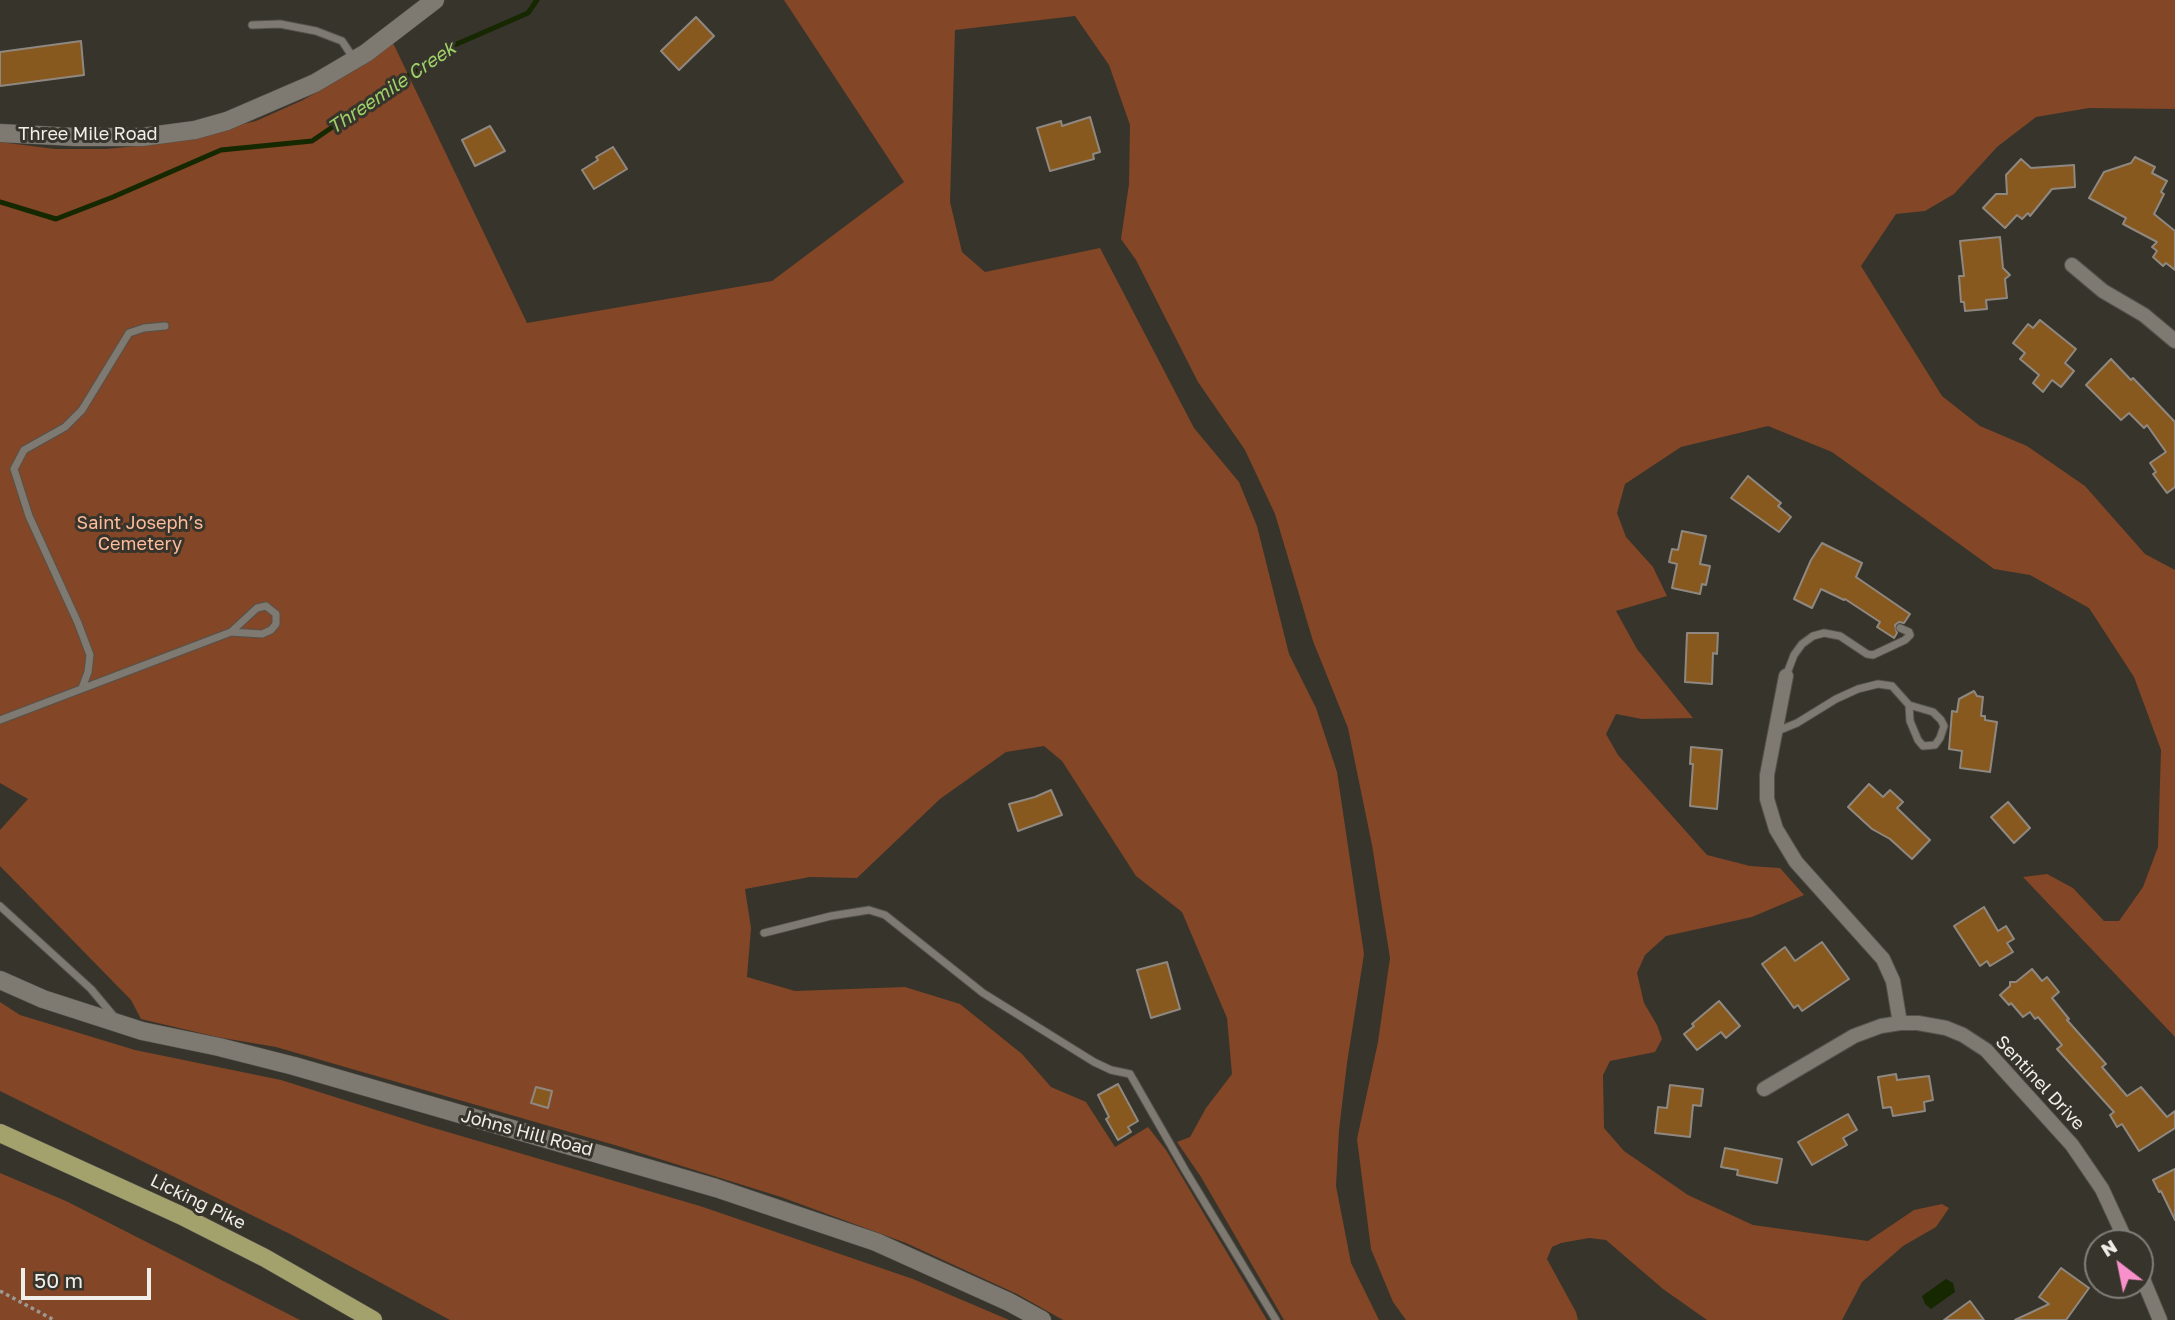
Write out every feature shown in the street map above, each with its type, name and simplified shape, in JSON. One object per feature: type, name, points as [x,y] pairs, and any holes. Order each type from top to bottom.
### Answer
[{"type":"main road","name":"Three Mile Road","points":[[0,133],[142,137],[195,130],[228,121],[315,83],[355,60],[435,0]]},
{"type":"main road","name":"Johns Hill Road","points":[[0,980],[43,999],[121,1025],[305,1069],[716,1188],[876,1242],[1009,1302],[1042,1320]]},
{"type":"main road","name":"Licking Pike","points":[[0,1133],[265,1258],[373,1320]]},
{"type":"street","points":[[2072,265],[2103,291],[2144,315],[2175,341]]},
{"type":"street","points":[[1786,676],[1767,775],[1767,799],[1776,829],[1796,862],[1883,959],[1893,981],[1900,1023]]},
{"type":"street","name":"Sentinel Drive","points":[[1764,1089],[1854,1036],[1881,1026],[1900,1023],[1946,1028],[1986,1050],[2072,1145],[2102,1189],[2121,1229]]},
{"type":"street","points":[[2151,1299],[2160,1320]]},
{"type":"lane","points":[[251,25],[280,24],[316,31],[342,41],[355,60]]},
{"type":"lane","points":[[82,688],[90,655],[29,516],[14,469],[24,450],[65,427],[82,410],[129,332],[166,326]]},
{"type":"lane","points":[[0,720],[231,632],[257,608],[266,606],[276,614],[276,624],[262,634],[231,632]]},
{"type":"lane","points":[[1786,676],[1794,655],[1802,644],[1813,636],[1824,633],[1840,636],[1867,654],[1873,655],[1910,635],[1900,628]]},
{"type":"lane","points":[[1775,733],[1836,699],[1878,684],[1892,686],[1909,705],[1933,712],[1941,720],[1944,726],[1935,745],[1923,746],[1918,740],[1910,721],[1909,705]]},
{"type":"lane","points":[[0,906],[91,989],[121,1025]]},
{"type":"lane","points":[[764,933],[831,916],[869,910],[885,915],[983,993],[1094,1062],[1111,1070],[1130,1074],[1276,1320]]},
{"type":"path","points":[[0,1291],[54,1320]]},
{"type":"green space","name":"Saint Joseph’s Cemetery","points":[[784,0],[2175,0],[2175,109],[2089,108],[2036,117],[1997,147],[1954,194],[1925,211],[1896,214],[1861,266],[1942,396],[1980,426],[2027,446],[2085,486],[2145,554],[2175,570],[2175,1037],[2023,877],[2047,874],[2073,888],[2104,921],[2119,921],[2143,887],[2158,847],[2161,750],[2134,677],[2089,608],[2030,575],[1994,569],[1832,452],[1768,426],[1681,447],[1625,484],[1617,513],[1626,537],[1653,567],[1667,596],[1616,611],[1637,649],[1693,718],[1642,719],[1616,714],[1606,734],[1618,755],[1707,855],[1750,866],[1780,868],[1804,895],[1752,917],[1666,936],[1645,955],[1637,973],[1644,1003],[1662,1039],[1655,1052],[1610,1061],[1603,1075],[1604,1128],[1624,1151],[1688,1195],[1753,1225],[1868,1241],[1914,1210],[1942,1204],[1949,1208],[1936,1227],[1903,1246],[1862,1282],[1842,1320],[1707,1320],[1663,1289],[1606,1240],[1589,1238],[1552,1247],[1547,1259],[1578,1320],[1406,1320],[1393,1302],[1371,1249],[1357,1139],[1378,1042],[1390,958],[1372,845],[1348,728],[1313,641],[1275,514],[1245,450],[1198,382],[1136,260],[1121,239],[1129,184],[1130,125],[1109,65],[1075,16],[955,30],[950,202],[962,252],[985,272],[1100,248],[1194,428],[1239,482],[1257,526],[1289,654],[1316,708],[1337,772],[1364,954],[1347,1063],[1336,1186],[1351,1263],[1379,1320],[1284,1320],[1201,1177],[1177,1142],[1190,1137],[1206,1108],[1232,1074],[1227,1018],[1182,912],[1136,876],[1062,761],[1044,746],[1006,752],[940,799],[857,878],[810,877],[745,889],[751,928],[747,977],[795,991],[905,987],[960,1004],[1022,1054],[1051,1087],[1086,1102],[1115,1147],[1148,1127],[1166,1150],[1267,1320],[1063,1320],[1017,1294],[906,1243],[781,1197],[618,1146],[276,1047],[217,1037],[141,1019],[131,1000],[0,866],[0,830],[28,799],[0,783],[0,142],[55,149],[106,149],[157,144],[256,121],[303,100],[355,70],[393,43],[527,323],[772,281],[904,182]]},
{"type":"green space","points":[[0,1002],[20,1015],[135,1050],[281,1080],[700,1206],[913,1279],[1009,1320],[450,1320],[292,1235],[0,1091]]},
{"type":"green space","points":[[0,1173],[66,1201],[300,1320],[0,1320]]},
{"type":"shaded area","points":[[1946,1279],[1953,1283],[1955,1292],[1931,1309],[1922,1296]]},
{"type":"building","points":[[696,17],[714,36],[679,70],[661,51]]},
{"type":"building","points":[[81,41],[84,75],[0,86],[0,52]]},
{"type":"building","points":[[1090,117],[1100,152],[1093,154],[1094,159],[1050,171],[1037,128],[1061,121],[1062,126]]},
{"type":"building","points":[[490,126],[505,151],[475,166],[462,140]]},
{"type":"building","points":[[613,147],[627,169],[594,189],[582,170]]},
{"type":"building","points":[[2135,157],[2155,167],[2152,173],[2167,181],[2154,214],[2175,231],[2175,270],[2166,263],[2163,266],[2153,257],[2157,251],[2152,247],[2157,242],[2123,224],[2126,218],[2089,198],[2104,172],[2131,163]]},
{"type":"building","points":[[2021,159],[2031,168],[2074,165],[2075,187],[2052,189],[2030,216],[2028,213],[2022,219],[2017,215],[2005,228],[1983,208],[1996,194],[2007,194],[2006,175]]},
{"type":"building","points":[[2000,237],[2003,268],[2010,275],[2005,279],[2007,298],[1986,300],[1987,309],[1965,311],[1964,302],[1961,302],[1959,276],[1964,276],[1960,241]]},
{"type":"building","points":[[2040,320],[2076,349],[2065,363],[2074,371],[2061,387],[2052,380],[2043,392],[2033,383],[2039,375],[2020,359],[2025,353],[2013,343],[2028,324],[2033,328]]},
{"type":"building","points":[[2111,359],[2175,422],[2175,487],[2167,493],[2153,474],[2156,472],[2150,463],[2166,452],[2147,425],[2144,428],[2129,413],[2121,420],[2086,385]]},
{"type":"building","points":[[1748,476],[1781,503],[1778,506],[1791,517],[1779,532],[1731,498]]},
{"type":"building","points":[[1682,531],[1706,536],[1700,564],[1710,566],[1706,585],[1702,584],[1700,594],[1672,588],[1677,564],[1669,562],[1672,549],[1678,550]]},
{"type":"building","points":[[1822,543],[1862,563],[1856,577],[1910,614],[1904,623],[1895,625],[1897,633],[1894,638],[1877,627],[1880,622],[1845,599],[1821,589],[1812,608],[1794,599],[1811,560]]},
{"type":"building","points":[[1687,633],[1718,633],[1717,654],[1713,653],[1712,684],[1685,682]]},
{"type":"building","points":[[1974,691],[1977,696],[1983,697],[1981,716],[1985,716],[1985,720],[1997,722],[1990,772],[1960,768],[1962,751],[1949,749],[1952,711],[1957,712],[1959,699]]},
{"type":"building","points":[[1691,747],[1722,750],[1717,809],[1690,806],[1693,764],[1690,764]]},
{"type":"building","points":[[1869,784],[1883,797],[1890,790],[1903,802],[1897,808],[1930,840],[1912,859],[1848,807]]},
{"type":"building","points":[[1051,790],[1062,815],[1018,831],[1009,804]]},
{"type":"building","points":[[2008,802],[2030,828],[2014,843],[1991,817]]},
{"type":"building","points":[[1984,907],[1998,931],[2006,926],[2014,939],[2007,943],[2013,952],[1990,966],[1987,961],[1980,966],[1954,926]]},
{"type":"building","points":[[1822,942],[1849,979],[1802,1011],[1798,1005],[1794,1008],[1762,964],[1785,947],[1795,961]]},
{"type":"building","points":[[1167,962],[1180,1009],[1151,1018],[1137,970]]},
{"type":"building","points":[[2032,969],[2042,981],[2047,977],[2059,992],[2052,998],[2069,1019],[2067,1020],[2106,1064],[2102,1067],[2127,1096],[2141,1087],[2167,1117],[2175,1111],[2175,1128],[2139,1151],[2122,1124],[2117,1127],[2110,1115],[2114,1112],[2057,1049],[2062,1045],[2038,1017],[2035,1019],[2030,1012],[2023,1017],[2000,995],[2010,986],[2010,982],[2016,982]]},
{"type":"building","points":[[1719,1001],[1740,1026],[1726,1038],[1721,1032],[1697,1050],[1684,1034]]},
{"type":"building","points":[[1896,1074],[1897,1080],[1929,1076],[1933,1100],[1924,1102],[1925,1111],[1893,1116],[1891,1107],[1883,1108],[1878,1077]]},
{"type":"building","points":[[1118,1084],[1138,1121],[1128,1127],[1131,1132],[1118,1140],[1106,1119],[1109,1117],[1098,1095]]},
{"type":"building","points":[[1670,1085],[1703,1089],[1701,1106],[1693,1105],[1690,1137],[1655,1133],[1658,1107],[1667,1108]]},
{"type":"building","points":[[536,1087],[552,1091],[548,1108],[531,1103]]},
{"type":"building","points":[[1848,1114],[1857,1130],[1843,1138],[1847,1145],[1812,1165],[1798,1142]]},
{"type":"building","points":[[1725,1148],[1782,1159],[1777,1183],[1737,1175],[1738,1170],[1721,1167]]},
{"type":"building","points":[[2175,1169],[2175,1220],[2153,1180]]},
{"type":"building","points":[[2061,1268],[2084,1284],[2084,1295],[2066,1320],[2015,1320],[2049,1304],[2039,1297]]},
{"type":"building","points":[[1970,1301],[1984,1320],[1944,1320]]},
{"type":"waterway","name":"Threemile Creek","points":[[0,202],[56,219],[221,150],[312,141],[450,47],[528,13],[537,0]]}]
